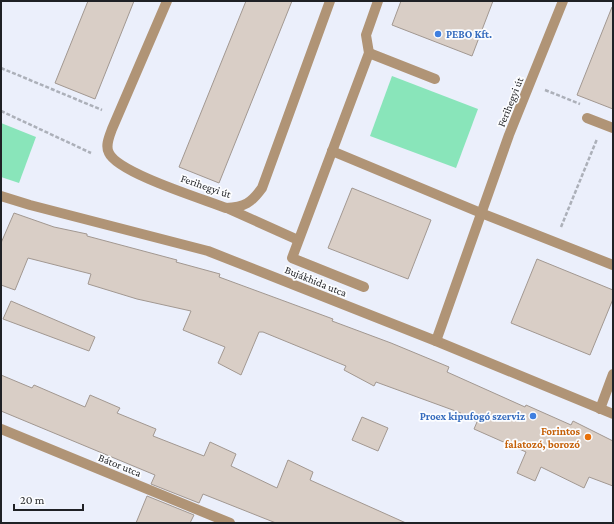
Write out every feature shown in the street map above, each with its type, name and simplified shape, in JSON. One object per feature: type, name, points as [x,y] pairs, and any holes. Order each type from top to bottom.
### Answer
[{"type":"street","name":"Ferihegyi út","points":[[167,1],[117,117],[107,144],[108,153],[113,160],[123,168],[226,208],[239,208],[252,201],[262,188],[330,1]]},
{"type":"street","points":[[364,287],[292,258],[369,53],[366,35],[378,1]]},
{"type":"street","name":"Ferihegyi út","points":[[436,341],[481,213],[563,1]]},
{"type":"street","points":[[369,53],[435,79]]},
{"type":"street","points":[[587,118],[613,128]]},
{"type":"street","points":[[332,151],[481,213],[613,264]]},
{"type":"street","name":"Bujákhida utca","points":[[1,196],[30,205],[208,251],[436,341],[613,414]]},
{"type":"street","points":[[226,208],[298,240]]},
{"type":"street","points":[[600,409],[613,374]]},
{"type":"street","name":"Bátor utca","points":[[1,429],[230,523]]},
{"type":"path","points":[[1,68],[117,117]]},
{"type":"path","points":[[530,84],[586,106]]},
{"type":"path","points":[[1,112],[95,154]]},
{"type":"path","points":[[555,242],[603,124]]},
{"type":"green space","points":[[392,76],[478,109],[456,168],[370,136]]},
{"type":"green space","points":[[1,123],[36,137],[19,183],[1,177]]},
{"type":"building","points":[[88,1],[134,1],[95,99],[55,83]]},
{"type":"building","points":[[246,1],[292,1],[219,183],[179,167]]},
{"type":"building","points":[[401,1],[493,1],[472,56],[392,25]]},
{"type":"building","points":[[613,7],[613,109],[577,95]]},
{"type":"building","points":[[352,188],[431,220],[408,279],[328,248]]},
{"type":"building","points":[[14,213],[54,227],[87,234],[87,236],[177,260],[176,262],[220,274],[219,277],[333,319],[332,321],[449,367],[447,372],[525,407],[526,405],[571,425],[573,421],[613,441],[613,486],[589,477],[584,488],[541,467],[535,481],[517,473],[526,452],[474,429],[477,422],[460,415],[461,413],[376,382],[374,386],[344,370],[346,366],[263,332],[259,332],[241,375],[218,363],[225,347],[183,330],[191,311],[137,299],[88,284],[91,274],[28,258],[15,290],[1,285],[1,243]]},
{"type":"building","points":[[537,259],[613,290],[613,299],[590,355],[511,323]]},
{"type":"building","points":[[11,301],[95,337],[89,351],[3,319]]},
{"type":"building","points":[[1,375],[32,388],[34,385],[85,407],[90,395],[120,408],[117,413],[156,429],[153,436],[204,456],[210,442],[236,454],[231,466],[277,488],[288,460],[313,472],[310,480],[406,523],[276,523],[203,494],[199,503],[151,484],[155,475],[1,411]]},
{"type":"building","points":[[362,417],[388,428],[378,451],[352,440]]},
{"type":"building","points":[[147,496],[194,515],[190,523],[136,523]]},
{"type":"place","name":"PEBO Kft.","points":[[438,34]]},
{"type":"place","name":"Proex kipufogó szerviz","points":[[533,416]]},
{"type":"place","name":"Forintos falatozó, borozó","points":[[588,437]]}]
